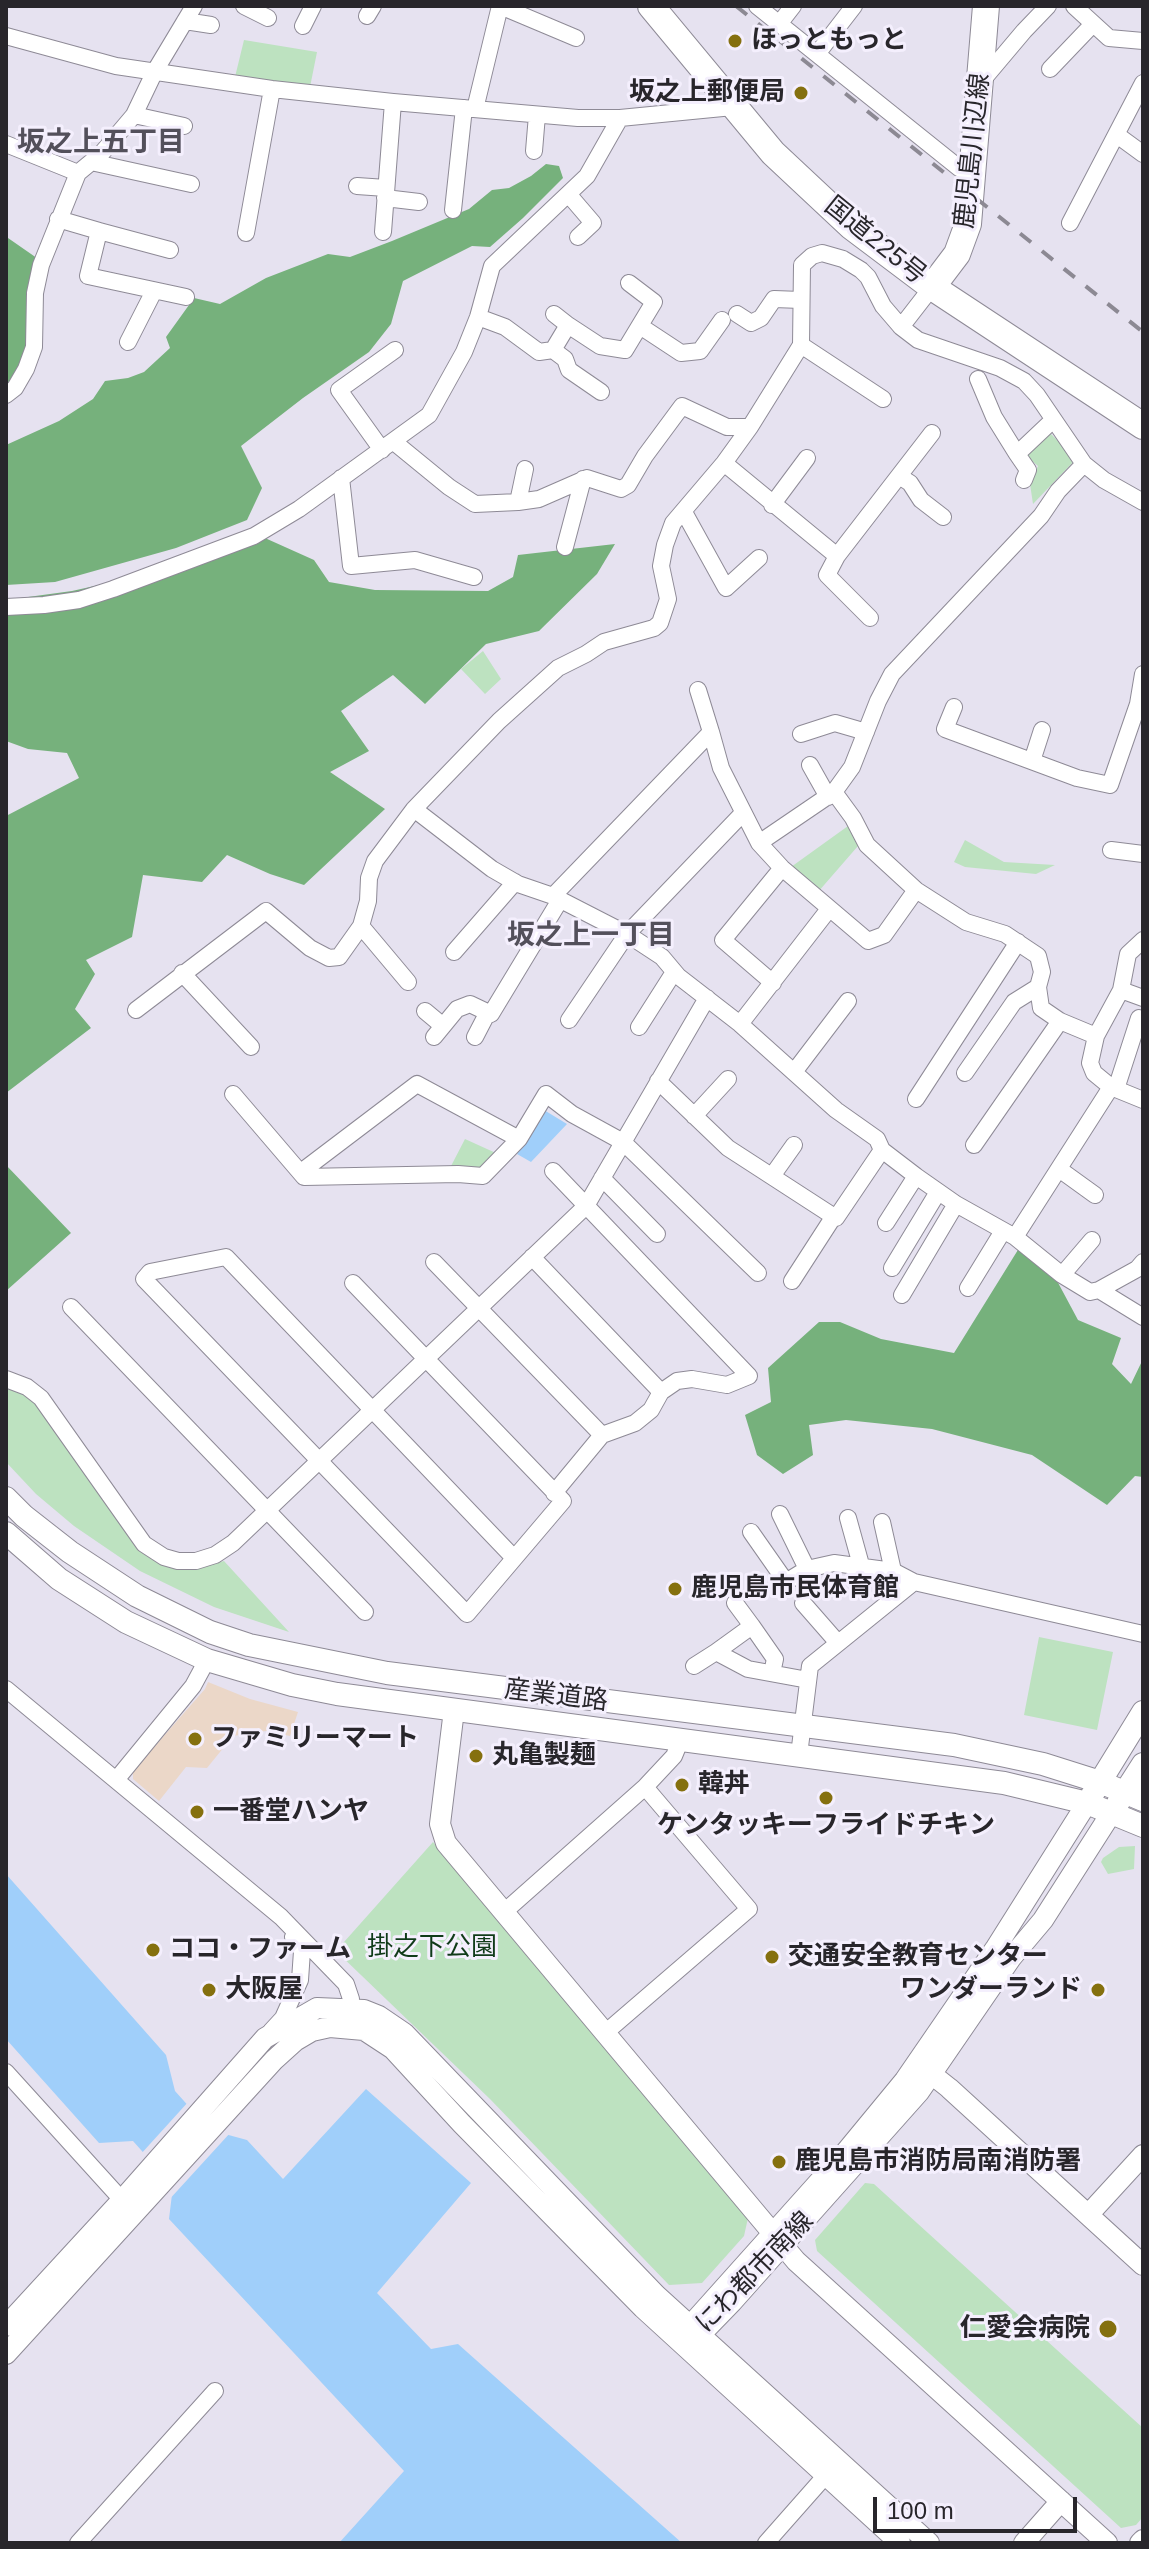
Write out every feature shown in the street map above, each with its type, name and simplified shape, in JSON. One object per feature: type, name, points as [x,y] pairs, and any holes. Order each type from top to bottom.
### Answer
[{"type":"main road","name":"国道225号","points":[[651,6],[773,153],[851,226],[932,287],[1143,426]]},
{"type":"main road","name":"鹿児島川辺線","points":[[932,287],[947,271],[964,240],[971,211],[986,6]]},
{"type":"main road","name":"産業道路","points":[[6,1498],[70,1552],[137,1596],[210,1632],[249,1645],[387,1673],[954,1745],[1043,1764],[1134,1796]]},
{"type":"main road","name":"産業道路","points":[[6,1533],[59,1579],[92,1602],[162,1640],[207,1660],[322,1691],[1004,1783],[1087,1803],[1143,1826]]},
{"type":"main road","points":[[1087,1803],[1143,1712]]},
{"type":"main road","points":[[1112,1812],[1134,1796],[1143,1764]]},
{"type":"street","points":[[244,6],[268,18]]},
{"type":"street","points":[[303,26],[313,6]]},
{"type":"street","points":[[453,210],[470,108],[500,6],[576,38]]},
{"type":"street","points":[[757,6],[959,168],[973,175]]},
{"type":"street","points":[[779,24],[793,6]]},
{"type":"street","points":[[817,54],[854,6]]},
{"type":"street","points":[[980,83],[1048,6]]},
{"type":"street","points":[[1074,6],[1109,38],[1143,41]]},
{"type":"street","points":[[6,395],[15,388],[34,347],[35,293],[41,265],[58,219],[85,167],[134,115],[155,71],[191,10],[211,25]]},
{"type":"street","points":[[1050,69],[1093,24]]},
{"type":"street","points":[[6,36],[80,58],[155,71],[272,89],[393,102],[537,115],[620,118],[733,107]]},
{"type":"street","points":[[1070,223],[1143,83]]},
{"type":"street","points":[[246,233],[272,89]]},
{"type":"street","points":[[383,232],[393,102]]},
{"type":"street","points":[[134,115],[184,126]]},
{"type":"street","points":[[534,151],[537,115]]},
{"type":"street","points":[[6,607],[79,600],[254,536],[299,509],[429,415],[464,352],[478,317],[492,266],[587,176],[620,118]]},
{"type":"street","points":[[1117,135],[1143,154]]},
{"type":"street","points":[[6,144],[85,167],[191,184]]},
{"type":"street","points":[[357,186],[419,202]]},
{"type":"street","points":[[569,195],[593,223],[578,237]]},
{"type":"street","points":[[58,219],[170,250]]},
{"type":"street","points":[[99,231],[88,276],[186,297]]},
{"type":"street","points":[[136,1010],[266,911],[292,935],[329,958],[339,957],[361,926],[375,861],[414,809],[499,721],[558,668],[604,642],[654,628],[660,623],[668,599],[661,566],[673,523],[750,427],[801,345],[802,265],[812,256],[822,253],[843,259],[868,277],[883,306],[901,327],[918,340],[1013,374],[1037,395],[1084,464],[1104,480],[1143,502]]},
{"type":"street","points":[[554,314],[600,346],[625,350],[654,302],[629,283]]},
{"type":"street","points":[[901,327],[932,287]]},
{"type":"street","points":[[128,342],[154,291]]},
{"type":"street","points":[[640,326],[681,353],[700,351],[730,317],[751,323],[761,318],[774,299],[801,300]]},
{"type":"street","points":[[478,317],[505,327],[539,352],[553,350],[565,359],[569,370],[601,392]]},
{"type":"street","points":[[553,350],[568,325]]},
{"type":"street","points":[[801,345],[883,399]]},
{"type":"street","points":[[395,350],[339,390],[388,446],[475,504],[539,499],[587,478],[621,489],[628,485],[682,406],[727,427],[750,427]]},
{"type":"street","points":[[978,379],[994,417],[1028,470],[1024,480]]},
{"type":"street","points":[[1017,454],[1053,420]]},
{"type":"street","points":[[870,618],[827,575],[837,556],[932,433]]},
{"type":"street","points":[[772,505],[807,458]]},
{"type":"street","points":[[724,463],[837,556]]},
{"type":"street","points":[[759,843],[831,794],[852,767],[892,674],[1041,516],[1058,491],[1084,464]]},
{"type":"street","points":[[518,502],[525,469]]},
{"type":"street","points":[[899,476],[910,483],[921,500],[943,517]]},
{"type":"street","points":[[341,478],[351,566],[415,560],[474,577]]},
{"type":"street","points":[[565,547],[583,479]]},
{"type":"street","points":[[684,512],[726,588],[759,558]]},
{"type":"street","points":[[954,707],[945,729],[1077,778],[1110,785],[1138,704],[1143,674]]},
{"type":"street","points":[[698,690],[721,768],[759,843],[782,868],[868,941],[884,935],[916,890]]},
{"type":"street","points":[[801,734],[835,723],[866,732]]},
{"type":"street","points":[[1032,761],[1042,730]]},
{"type":"street","points":[[425,1011],[438,1032],[457,1009],[470,1004],[491,1014],[557,898],[711,732]]},
{"type":"street","points":[[810,765],[853,818],[867,845],[916,890],[966,922],[1005,934],[1038,956],[1042,972],[1038,987],[1041,1008],[1060,1021],[1096,1036]]},
{"type":"street","points":[[414,809],[492,869],[627,934],[662,957],[674,972],[740,1024],[836,1110],[877,1139],[882,1150],[956,1204],[1009,1234],[1062,1275],[1090,1292],[1137,1269],[1143,1262]]},
{"type":"street","points":[[569,1020],[627,934],[743,813]]},
{"type":"street","points":[[1111,850],[1143,854]]},
{"type":"street","points":[[773,983],[723,940],[782,868]]},
{"type":"street","points":[[454,952],[515,882]]},
{"type":"street","points":[[740,1024],[829,909]]},
{"type":"street","points":[[361,926],[408,982]]},
{"type":"street","points":[[1143,940],[1128,954],[1121,990],[1096,1036],[1090,1063],[1094,1073],[1113,1088],[1143,1100]]},
{"type":"street","points":[[916,1099],[1018,942]]},
{"type":"street","points":[[639,1027],[674,972]]},
{"type":"street","points":[[182,973],[251,1047]]},
{"type":"street","points":[[965,1073],[1014,1002],[1038,987]]},
{"type":"street","points":[[1121,990],[1143,998]]},
{"type":"street","points":[[6,1379],[27,1387],[41,1398],[144,1544],[164,1557],[178,1561],[196,1561],[215,1555],[233,1543],[586,1206],[707,998]]},
{"type":"street","points":[[794,1072],[848,1001]]},
{"type":"street","points":[[475,1037],[488,1012]]},
{"type":"street","points":[[968,1288],[1059,1169],[1113,1088],[1139,1018]]},
{"type":"street","points":[[974,1145],[1060,1021]]},
{"type":"street","points":[[694,1116],[728,1079]]},
{"type":"street","points":[[658,1081],[728,1148],[836,1218],[882,1150]]},
{"type":"street","points":[[301,1172],[417,1084],[519,1139]]},
{"type":"street","points":[[233,1094],[304,1177],[483,1176],[519,1139],[546,1094],[572,1114],[623,1142],[758,1273]]},
{"type":"street","points":[[772,1176],[794,1145]]},
{"type":"street","points":[[1059,1169],[1095,1195]]},
{"type":"street","points":[[553,1171],[749,1376],[727,1385],[692,1379],[677,1381],[661,1392],[651,1410],[635,1423],[602,1435],[554,1493]]},
{"type":"street","points":[[886,1223],[916,1176]]},
{"type":"street","points":[[602,1178],[657,1234]]},
{"type":"street","points":[[892,1268],[938,1192]]},
{"type":"street","points":[[902,1295],[956,1204]]},
{"type":"street","points":[[792,1281],[834,1216]]},
{"type":"street","points":[[1062,1275],[1092,1240]]},
{"type":"street","points":[[353,1283],[563,1501],[467,1614],[144,1279],[150,1272],[226,1257],[514,1558]]},
{"type":"street","points":[[532,1257],[661,1392]]},
{"type":"street","points":[[434,1262],[602,1435]]},
{"type":"street","points":[[1099,1290],[1143,1317]]},
{"type":"street","points":[[71,1307],[365,1612]]},
{"type":"street","points":[[780,1514],[807,1569]]},
{"type":"street","points":[[848,1518],[861,1565]]},
{"type":"street","points":[[882,1522],[893,1571]]},
{"type":"street","points":[[751,1532],[786,1582],[807,1569],[834,1563],[861,1565],[893,1571],[914,1582],[1143,1634]]},
{"type":"street","points":[[799,1755],[810,1666],[914,1582]]},
{"type":"street","points":[[735,1603],[775,1659],[772,1673]]},
{"type":"street","points":[[803,1603],[838,1643]]},
{"type":"street","points":[[694,1666],[752,1626]]},
{"type":"street","points":[[716,1652],[748,1669],[808,1680]]},
{"type":"street","points":[[116,1780],[193,1686],[207,1660]]},
{"type":"street","points":[[6,1689],[281,1917],[346,1984],[351,1999],[349,2018]]},
{"type":"street","points":[[454,1710],[440,1824],[446,1843],[796,2261],[1107,2543]]},
{"type":"street","points":[[504,1912],[645,1787],[674,1756],[681,1739]]},
{"type":"street","points":[[605,2033],[749,1909],[645,1787]]},
{"type":"street","name":"にわ都市南線","points":[[924,2068],[1087,1803]]},
{"type":"street","name":"にわ都市南線","points":[[691,2335],[778,2239],[844,2154],[924,2068],[1043,1920],[1112,1812]]},
{"type":"street","points":[[217,2109],[265,2038],[283,2018],[301,1973],[302,1951],[281,1917]]},
{"type":"street","points":[[265,2038],[317,2008],[349,2018],[393,2049],[462,2124],[611,2275],[691,2335],[832,2469],[900,2543]]},
{"type":"street","points":[[6,2354],[146,2187],[217,2109],[295,2041],[312,2031],[349,2018]]},
{"type":"street","points":[[924,2068],[1143,2265]]},
{"type":"street","points":[[6,2072],[122,2200]]},
{"type":"street","points":[[1088,2215],[1143,2155]]},
{"type":"street","points":[[6,2326],[122,2200],[146,2187]]},
{"type":"street","points":[[78,2543],[215,2391]]},
{"type":"street","points":[[766,2543],[832,2469]]},
{"type":"street","points":[[832,2469],[929,2543]]},
{"type":"street","points":[[1024,2543],[1061,2501]]},
{"type":"shaded area","points":[[208,1682],[250,1699],[298,1712],[290,1736],[266,1731],[233,1736],[207,1768],[186,1767],[159,1801],[133,1779],[133,1771]]},
{"type":"green space","points":[[244,40],[317,52],[310,87],[235,77]]},
{"type":"green space","points":[[546,164],[559,166],[563,178],[523,218],[490,247],[472,246],[403,281],[391,324],[369,352],[241,446],[262,488],[247,520],[176,548],[55,582],[6,585],[6,445],[59,421],[93,399],[105,381],[144,372],[170,348],[166,337],[194,298],[220,304],[266,278],[328,254],[350,257],[469,209],[492,190],[509,188]]},
{"type":"green space","points":[[8,238],[44,263],[26,361],[6,394]]},
{"type":"green space","points":[[1050,433],[1076,459],[1033,504],[1030,484],[1038,466],[1026,456]]},
{"type":"green space","points":[[256,534],[314,560],[329,582],[375,590],[488,591],[513,577],[518,555],[615,544],[597,574],[539,631],[486,644],[425,704],[393,675],[341,711],[369,751],[330,772],[385,809],[304,885],[227,855],[202,882],[143,875],[132,937],[86,960],[95,974],[75,1009],[91,1028],[6,1093],[6,816],[79,778],[67,753],[28,749],[6,741],[6,600],[72,591],[157,572]]},
{"type":"green space","points":[[483,651],[501,679],[485,694],[461,669]]},
{"type":"green space","points":[[848,826],[858,846],[818,892],[791,867]]},
{"type":"green space","points":[[965,840],[1004,862],[1055,865],[1036,874],[965,867],[954,862]]},
{"type":"green space","points":[[465,1139],[498,1154],[480,1170],[450,1168]]},
{"type":"green space","points":[[6,1165],[71,1233],[6,1291]]},
{"type":"green space","points":[[1021,1245],[1048,1264],[1078,1320],[1121,1338],[1112,1364],[1131,1384],[1143,1359],[1143,1477],[1135,1476],[1107,1505],[1032,1455],[932,1429],[846,1420],[809,1425],[813,1455],[783,1474],[757,1455],[745,1415],[771,1402],[768,1368],[819,1322],[840,1322],[881,1339],[954,1353]]},
{"type":"green space","points":[[6,1387],[30,1398],[43,1413],[128,1536],[151,1559],[187,1570],[224,1561],[289,1632],[214,1607],[140,1571],[74,1526],[36,1494],[6,1462]]},
{"type":"green space","points":[[1039,1637],[1113,1652],[1097,1730],[1024,1715]]},
{"type":"green space","name":"掛之下公園","points":[[433,1842],[748,2218],[744,2236],[702,2283],[669,2285],[490,2099],[336,1951]]},
{"type":"green space","points":[[1135,1846],[1134,1869],[1108,1874],[1101,1862],[1103,1858],[1119,1847]]},
{"type":"green space","points":[[865,2183],[874,2184],[1143,2428],[1143,2517],[1136,2525],[1121,2528],[817,2251],[815,2240]]},
{"type":"water","points":[[544,1110],[567,1124],[531,1162],[517,1154]]},
{"type":"water","points":[[6,1874],[166,2055],[175,2091],[210,2130],[247,2140],[283,2179],[366,2089],[471,2183],[377,2293],[431,2349],[458,2344],[682,2543],[339,2543],[404,2471],[169,2219],[173,2186],[133,2141],[99,2143],[6,2039]]},
{"type":"pier","points":[[189,2101],[213,2127],[231,2132],[167,2202],[169,2187],[140,2155]]},
{"type":"railway","points":[[736,6],[1143,332]]},
{"type":"place","name":"ほっともっと","points":[[735,41]]},
{"type":"place","name":"坂之上郵便局","points":[[801,93]]},
{"type":"place","name":"鹿児島市民体育館","points":[[675,1589]]},
{"type":"place","name":"ファミリーマート","points":[[195,1739]]},
{"type":"place","name":"丸亀製麺","points":[[476,1756]]},
{"type":"place","name":"韓丼","points":[[682,1785]]},
{"type":"place","name":"ケンタッキーフライドチキン","points":[[826,1798]]},
{"type":"place","name":"一番堂ハンヤ","points":[[197,1812]]},
{"type":"place","name":"ココ・ファーム","points":[[153,1950]]},
{"type":"place","name":"交通安全教育センター","points":[[772,1957]]},
{"type":"place","name":"大阪屋","points":[[209,1990]]},
{"type":"place","name":"ワンダーランド","points":[[1098,1990]]},
{"type":"place","name":"鹿児島市消防局南消防署","points":[[779,2162]]},
{"type":"place","name":"仁愛会病院","points":[[1108,2329]]},
{"type":"district","name":"坂之上五丁目","points":[[101,143]]},
{"type":"district","name":"坂之上一丁目","points":[[591,936]]}]
